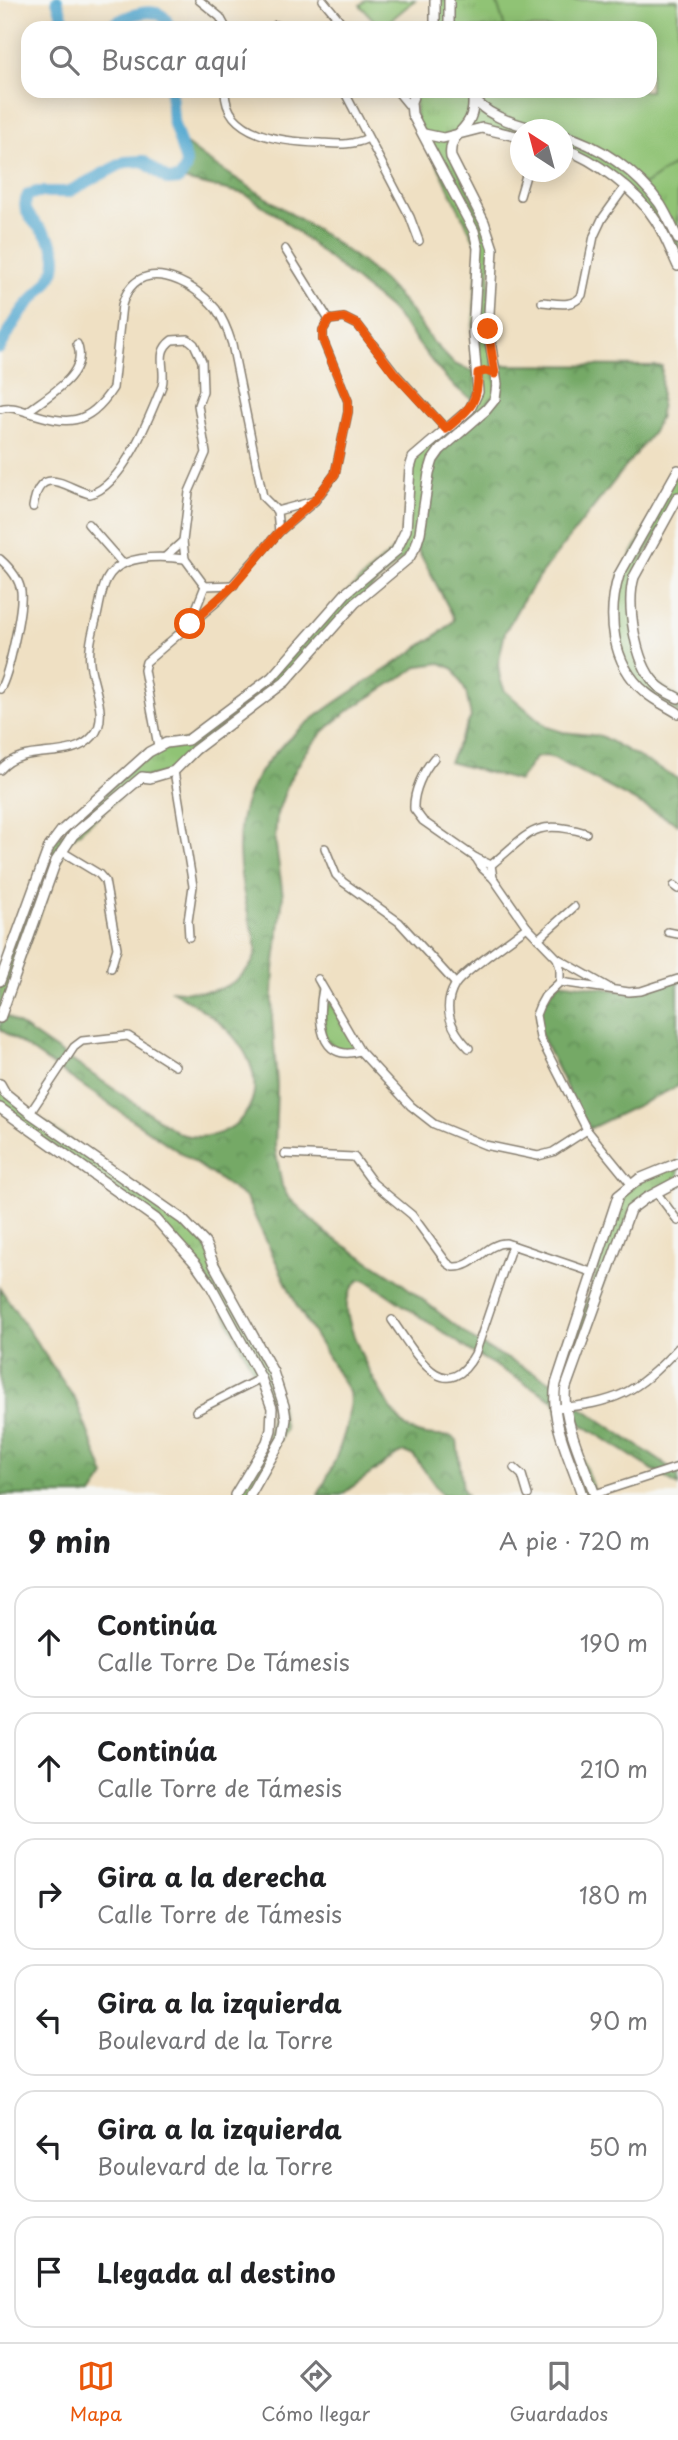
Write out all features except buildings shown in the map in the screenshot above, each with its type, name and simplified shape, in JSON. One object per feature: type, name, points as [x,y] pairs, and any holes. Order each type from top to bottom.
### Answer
[{"type":"street","points":[[199,0],[222,21]]},
{"type":"street","points":[[323,0],[340,21]]},
{"type":"street","points":[[435,0],[435,21]]},
{"type":"street","points":[[449,0],[449,21]]},
{"type":"street","points":[[226,98],[227,106],[239,122],[274,140],[353,144],[368,138]]},
{"type":"street","points":[[348,98],[410,217],[419,241]]},
{"type":"street","points":[[403,98],[411,108]]},
{"type":"street","points":[[0,981],[4,956],[43,858],[55,838],[158,746],[188,740],[272,677],[346,593],[396,551],[406,530],[413,458],[470,409],[475,401],[478,373],[473,333],[478,256],[476,240],[474,231],[412,114],[413,98]]},
{"type":"street","points":[[0,1018],[61,851],[73,835],[142,778],[174,771],[195,750],[285,682],[355,603],[409,558],[420,533],[433,460],[440,450],[492,405],[497,393],[488,329],[493,249],[484,222],[449,149],[458,133],[472,119],[470,98]]},
{"type":"street","points":[[474,98],[499,117],[510,121]]},
{"type":"street","points":[[423,134],[443,138],[482,128],[510,135]]},
{"type":"street","points":[[573,139],[599,150],[635,177],[662,207],[678,239]]},
{"type":"street","points":[[573,153],[586,158],[625,187],[648,210],[657,222],[678,265]]},
{"type":"street","points":[[520,196],[524,182]]},
{"type":"street","points":[[542,303],[578,302],[582,295],[594,236],[602,219],[625,187]]},
{"type":"street","points":[[285,249],[329,320]]},
{"type":"street","points":[[0,409],[5,407],[27,412],[56,422],[71,422],[84,417],[106,399],[113,388],[125,294],[132,284],[142,277],[170,277],[196,290],[207,299],[226,326],[263,497],[277,511],[279,532]]},
{"type":"street","points":[[329,320],[344,318],[358,325],[394,373],[446,429]]},
{"type":"street","points":[[158,746],[144,670],[146,662],[234,585],[279,532],[315,500],[335,474],[348,412],[345,390],[323,340],[323,330],[329,320]]},
{"type":"street","points":[[33,507],[38,490],[52,481],[59,480],[90,494],[105,487],[141,436],[164,380],[160,360],[162,352],[172,340],[187,340],[194,344],[202,361],[203,391],[198,405],[206,453],[190,492],[183,541],[185,559],[205,586]]},
{"type":"street","points":[[27,412],[74,373],[80,362],[77,344]]},
{"type":"street","points":[[478,373],[486,371],[495,374]]},
{"type":"street","points":[[678,470],[620,575],[612,608],[618,651],[634,681],[650,696],[678,713]]},
{"type":"street","points":[[678,498],[634,577],[630,591],[636,641],[650,678],[656,685],[678,698]]},
{"type":"street","points":[[277,511],[315,500]]},
{"type":"street","points":[[88,524],[123,564]]},
{"type":"street","points":[[165,556],[183,541]]},
{"type":"street","points":[[0,770],[15,758],[84,744],[94,735],[100,713],[89,650],[105,582],[112,571],[123,564],[165,556],[185,559]]},
{"type":"street","points":[[0,559],[9,568],[21,590],[7,673],[0,690]]},
{"type":"street","points":[[205,586],[234,585]]},
{"type":"street","points":[[190,624],[205,586]]},
{"type":"street","points":[[612,608],[630,605]]},
{"type":"street","points":[[634,681],[641,682],[650,678]]},
{"type":"street","points":[[188,740],[195,750]]},
{"type":"street","points":[[434,758],[425,770],[416,793],[414,808],[423,821],[476,858],[491,865]]},
{"type":"street","points":[[136,765],[136,772],[142,778]]},
{"type":"street","points":[[174,771],[193,886],[188,921],[189,937]]},
{"type":"street","points":[[491,865],[538,829],[558,826],[586,834]]},
{"type":"street","points":[[325,848],[336,875],[399,922],[455,984]]},
{"type":"street","points":[[61,851],[99,874],[105,881],[117,948],[111,968]]},
{"type":"street","points":[[476,858],[527,927],[556,958],[611,989]]},
{"type":"street","points":[[491,865],[493,878]]},
{"type":"street","points":[[538,939],[573,907]]},
{"type":"street","points":[[469,1048],[460,1039],[450,1021],[449,1003],[455,984],[527,927]]},
{"type":"street","points":[[668,932],[678,934]]},
{"type":"street","points":[[556,958],[560,968],[560,982],[545,996],[540,1005],[536,1015],[537,1027],[587,1130],[631,1184]]},
{"type":"street","points":[[560,982],[641,991],[678,978]]},
{"type":"street","points":[[318,979],[360,1051],[423,1116],[462,1137],[508,1151],[538,1156],[553,1152],[587,1130]]},
{"type":"street","points":[[323,989],[319,1020],[324,1037],[339,1052],[353,1054],[360,1051]]},
{"type":"street","points":[[30,1113],[74,1047],[82,1041],[128,1036],[175,1066]]},
{"type":"street","points":[[0,1084],[5,1093],[30,1113],[199,1235],[273,1372],[284,1406],[286,1419],[283,1437],[250,1495]]},
{"type":"street","points":[[0,1108],[156,1219],[210,1284],[261,1378],[272,1408],[271,1430],[267,1442],[235,1495]]},
{"type":"street","points":[[285,1154],[354,1157],[373,1183],[412,1215],[447,1263],[453,1267],[466,1265],[500,1243],[591,1272]]},
{"type":"street","points":[[582,1495],[554,1408],[556,1384],[618,1196],[631,1184],[678,1163]]},
{"type":"street","points":[[615,1204],[621,1211],[630,1210],[678,1181]]},
{"type":"street","points":[[656,1192],[678,1221]]},
{"type":"street","points":[[156,1219],[157,1213],[164,1208]]},
{"type":"street","points":[[630,1210],[566,1387],[565,1407],[595,1494],[678,1467]]},
{"type":"street","points":[[392,1320],[433,1373],[453,1377],[461,1373],[475,1354],[512,1245]]},
{"type":"street","points":[[196,1264],[205,1261],[209,1253]]},
{"type":"street","points":[[554,1408],[605,1401],[623,1394],[653,1375],[678,1348]]},
{"type":"street","points":[[196,1411],[261,1378]]},
{"type":"street","points":[[514,1468],[522,1475],[528,1495]]},
{"type":"green space","points":[[366,0],[415,0],[390,21],[375,21],[360,5]]},
{"type":"green space","points":[[435,0],[678,0],[678,266],[657,222],[625,187],[573,154],[573,119],[510,119],[510,135],[482,128],[458,133],[449,149],[491,238],[488,329],[497,392],[433,460],[416,546],[365,594],[293,674],[174,771],[142,778],[67,843],[0,1018],[0,981],[49,847],[149,752],[188,740],[272,677],[346,593],[403,541],[413,458],[475,401],[473,333],[478,248],[416,121],[415,98],[657,98],[657,21],[435,21]]},
{"type":"green space","points":[[496,0],[678,0],[678,162],[644,185],[625,169],[573,140],[573,119],[510,119],[489,112],[475,98],[657,98],[657,21],[503,21]]},
{"type":"green space","points":[[178,138],[332,240],[384,281],[408,307],[431,340],[454,364],[478,373],[475,401],[439,371],[389,308],[278,216],[245,194],[179,179],[184,164]]},
{"type":"green space","points":[[493,365],[662,366],[660,416],[653,432],[521,603],[505,632],[498,664],[505,691],[547,727],[563,732],[601,736],[678,779],[678,824],[554,758],[535,758],[519,781],[449,762],[471,717],[466,692],[454,669],[441,663],[419,666],[348,711],[324,731],[306,752],[289,781],[277,814],[275,838],[283,896],[274,970],[272,1018],[277,1085],[275,1148],[282,1186],[288,1197],[327,1234],[395,1278],[479,1344],[556,1384],[554,1400],[475,1354],[366,1280],[359,1280],[348,1297],[348,1316],[368,1368],[404,1425],[420,1434],[450,1436],[457,1441],[463,1489],[467,1495],[442,1495],[414,1456],[405,1452],[341,1495],[318,1495],[345,1431],[350,1404],[349,1392],[297,1306],[246,1198],[0,1029],[2,1013],[180,1134],[197,1137],[213,1135],[240,1120],[249,1108],[254,1094],[254,1078],[243,1049],[216,1020],[170,990],[200,992],[228,986],[254,960],[256,945],[242,881],[239,839],[247,798],[259,774],[296,732],[436,636],[454,620],[416,546],[429,473]]},
{"type":"green space","points":[[678,470],[678,497],[641,563],[630,605],[651,678],[678,698],[678,713],[634,681],[614,636],[620,575]]},
{"type":"green space","points":[[678,979],[678,1086],[587,1130],[537,1027],[540,1005],[560,982],[629,992]]},
{"type":"green space","points":[[323,989],[360,1051],[339,1052],[324,1037]]},
{"type":"green space","points":[[0,1084],[5,1093],[199,1235],[273,1372],[285,1429],[250,1495],[235,1495],[267,1442],[272,1408],[210,1284],[156,1219],[0,1108]]},
{"type":"green space","points":[[678,1163],[678,1181],[630,1210],[566,1387],[565,1407],[595,1495],[582,1495],[554,1400],[623,1191]]},
{"type":"green space","points":[[0,1288],[76,1401],[105,1476],[92,1495],[0,1495]]},
{"type":"green space","points":[[579,1406],[678,1473],[678,1486],[567,1415],[565,1407]]},
{"type":"waterway","points":[[57,0],[64,21]]},
{"type":"waterway","points":[[120,21],[152,12],[160,14],[167,21]]},
{"type":"waterway","points":[[0,348],[55,267],[55,250],[27,211],[25,203],[28,195],[37,192],[68,192],[125,162],[143,161],[168,180],[179,179],[185,170],[186,162],[173,121],[171,98]]},
{"type":"route","points":[[190,624],[234,585],[279,532],[327,487],[335,474],[348,401],[323,340],[323,330],[329,320],[344,318],[358,325],[394,373],[446,429],[470,409],[475,401],[478,373],[490,371],[495,374],[488,329]]}]
